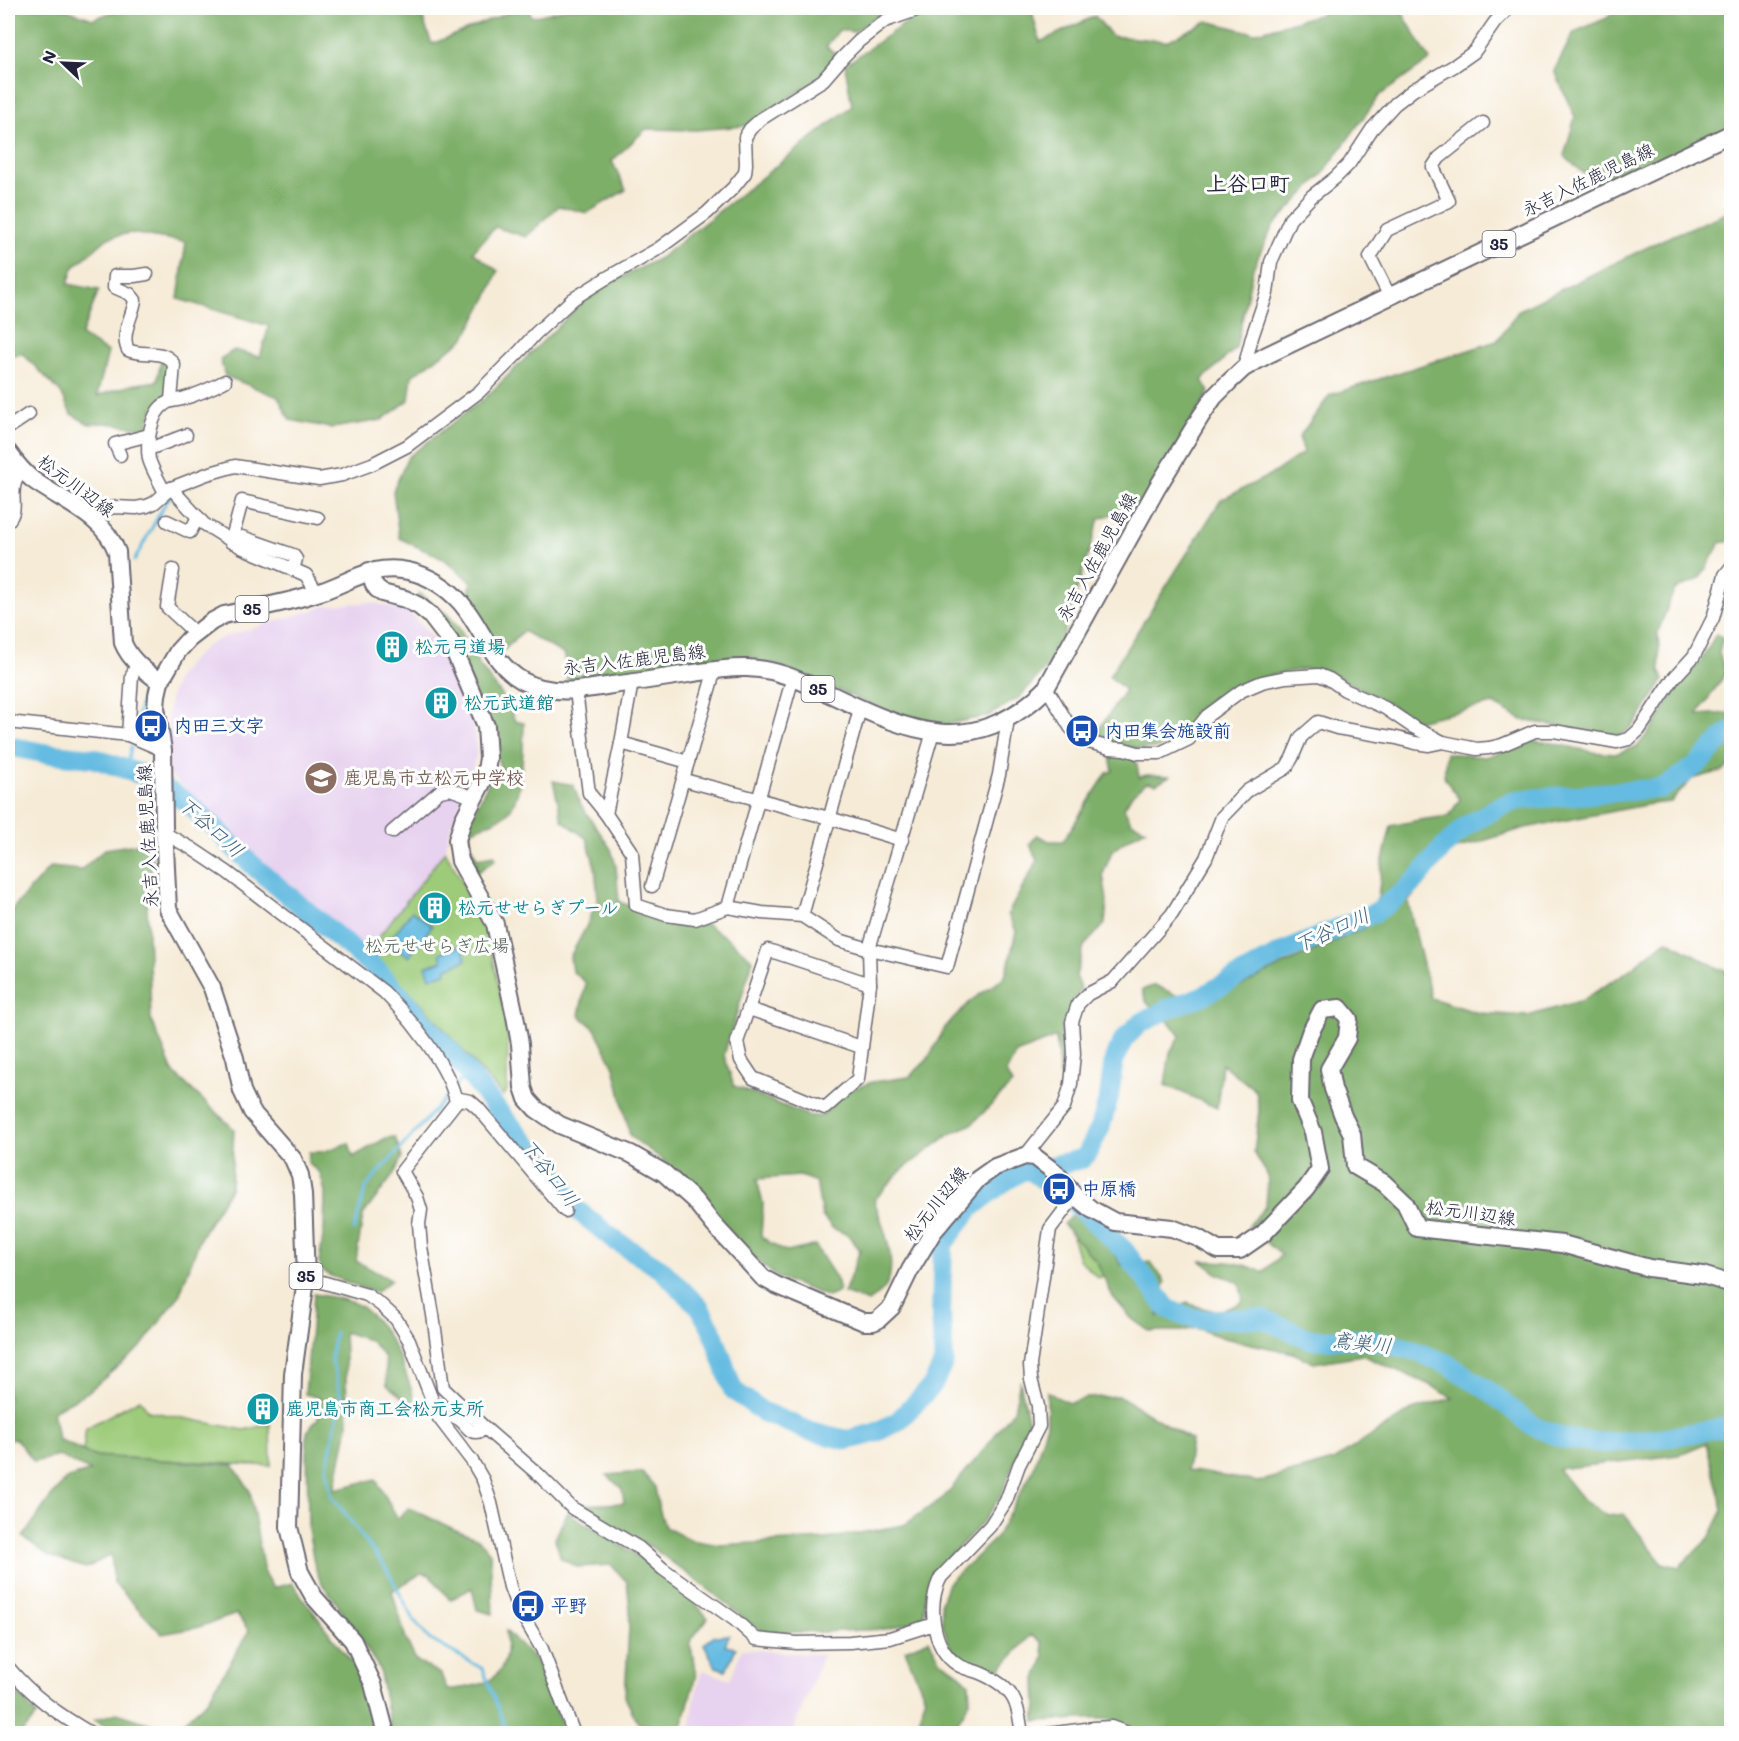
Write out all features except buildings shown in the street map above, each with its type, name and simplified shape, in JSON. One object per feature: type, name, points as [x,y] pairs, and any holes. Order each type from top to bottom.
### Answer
[{"type":"main road","name":"永吉入佐鹿児島線","points":[[386,1734],[373,1684],[353,1641],[314,1598],[300,1572],[289,1527],[293,1374],[306,1279],[303,1194],[300,1175],[293,1159],[252,1113],[242,1090],[235,1058],[212,988],[168,909],[163,750],[156,708],[160,682],[178,651],[211,622],[224,615],[317,593],[369,572],[390,569],[408,571],[428,578],[445,588],[462,604],[496,658],[522,680],[547,690],[576,690],[715,669],[744,667],[769,669],[793,677],[860,709],[914,728],[933,732],[959,733],[985,729],[1008,719],[1027,707],[1045,690],[1157,488],[1201,416],[1214,398],[1244,368],[1266,355],[1731,133]]},
{"type":"main road","name":"松元川辺線","points":[[8,452],[31,478],[101,526],[112,539],[117,552],[121,636],[125,649],[137,664],[160,682]]},
{"type":"main road","name":"松元川辺線","points":[[369,572],[377,589],[419,606],[430,615],[450,641],[486,726],[488,758],[485,777],[463,820],[457,840],[458,851],[460,861],[495,924],[515,1016],[520,1044],[523,1087],[527,1098],[536,1109],[560,1125],[631,1154],[664,1173],[694,1200],[763,1278],[776,1285],[864,1322],[878,1320],[892,1307],[910,1270],[933,1232],[978,1179],[995,1167],[1030,1156],[1056,1173],[1075,1197],[1090,1209],[1115,1222],[1172,1228],[1198,1238],[1218,1250],[1240,1250],[1279,1219],[1306,1189],[1320,1169],[1313,1132],[1300,1101],[1301,1059],[1310,1033],[1322,1010],[1340,1008],[1348,1019],[1347,1038],[1329,1070],[1333,1089],[1352,1134],[1355,1166],[1384,1183],[1405,1203],[1417,1228],[1562,1244],[1650,1268],[1702,1275],[1731,1284]]},
{"type":"street","points":[[85,514],[115,507],[147,506],[168,490],[207,474],[235,466],[320,479],[342,475],[372,464],[407,446],[478,392],[573,299],[658,249],[706,213],[733,189],[745,173],[745,137],[750,129],[823,80],[859,40],[885,21],[922,8]]},
{"type":"street","points":[[1244,368],[1267,293],[1271,262],[1290,219],[1312,196],[1349,164],[1372,129],[1395,104],[1474,52],[1495,22],[1509,8]]},
{"type":"street","points":[[1390,297],[1370,257],[1387,230],[1449,201],[1433,167],[1439,158],[1483,123]]},
{"type":"street","points":[[147,274],[115,276],[114,287],[130,294],[135,300],[125,337],[128,350],[161,355],[172,360],[174,365],[171,400]]},
{"type":"street","points":[[225,381],[162,405],[153,420],[149,459],[168,490],[204,524],[306,575],[317,593]]},
{"type":"street","points":[[8,428],[29,414]]},
{"type":"street","points":[[120,455],[115,444],[150,435]]},
{"type":"street","points":[[149,449],[186,435]]},
{"type":"street","points":[[8,520],[14,510],[14,483],[23,470]]},
{"type":"street","points":[[236,539],[242,501],[318,518]]},
{"type":"street","points":[[167,521],[190,531],[198,517]]},
{"type":"street","points":[[1045,690],[1051,695],[1070,727],[1085,741],[1138,753],[1160,753],[1189,739],[1207,716],[1241,691],[1262,682],[1286,677],[1319,675],[1385,708],[1413,727],[1443,742],[1477,749],[1502,745],[1535,731],[1554,731],[1617,742],[1629,739],[1639,730],[1672,679],[1694,656],[1713,618],[1725,575],[1731,566]]},
{"type":"street","points":[[173,570],[167,607],[196,634]]},
{"type":"street","points":[[128,735],[132,675],[137,664]]},
{"type":"street","points":[[652,886],[715,669]]},
{"type":"street","points":[[728,907],[793,677]]},
{"type":"street","points":[[606,814],[632,682]]},
{"type":"street","points":[[576,690],[589,794],[606,814],[632,853],[636,905],[666,915],[695,920],[728,907],[754,912],[802,916],[839,940],[869,950],[947,967],[999,775],[1008,719]]},
{"type":"street","points":[[802,916],[860,709]]},
{"type":"street","points":[[8,722],[128,735],[163,750]]},
{"type":"street","points":[[1030,1156],[1064,1107],[1071,1084],[1074,1054],[1072,1022],[1078,1004],[1088,994],[1113,981],[1172,914],[1206,858],[1222,818],[1248,791],[1286,768],[1301,737],[1318,722],[1336,728],[1414,743],[1429,745],[1443,742]]},
{"type":"street","points":[[870,984],[768,950],[737,1042],[741,1060],[753,1078],[825,1108],[858,1079],[870,984],[869,950],[933,732]]},
{"type":"street","points":[[621,743],[688,762]]},
{"type":"street","points":[[684,780],[829,818],[902,840]]},
{"type":"street","points":[[392,832],[440,791],[450,789],[475,798]]},
{"type":"street","points":[[164,830],[227,872],[384,992],[399,1006],[443,1067],[450,1080],[456,1102]]},
{"type":"street","points":[[749,1009],[861,1047]]},
{"type":"street","points":[[565,1211],[478,1108],[466,1099],[456,1102],[402,1171],[417,1197],[421,1210],[419,1224],[421,1247],[434,1315],[443,1388],[572,1508],[639,1548],[663,1569],[735,1620],[756,1639],[796,1643],[850,1642],[890,1638],[934,1624]]},
{"type":"street","points":[[1022,1734],[1013,1698],[999,1683],[959,1665],[948,1657],[934,1624],[934,1597],[941,1577],[990,1526],[1006,1501],[1019,1466],[1039,1426],[1038,1406],[1030,1365],[1050,1228],[1075,1197]]},
{"type":"street","points":[[306,1279],[322,1281],[367,1295],[396,1319],[409,1340],[439,1419],[472,1461],[483,1480],[491,1503],[513,1596],[542,1649],[574,1734]]},
{"type":"street","points":[[439,1419],[456,1418],[472,1432],[477,1433],[486,1429]]},
{"type":"street","points":[[8,1667],[38,1698],[62,1717],[92,1734]]},
{"type":"street","points":[[1048,1734],[1112,1727],[1130,1734]]},
{"type":"shaded area","name":"鹿児島市立松元中学校","points":[[371,602],[409,612],[444,650],[471,712],[477,753],[448,834],[445,851],[368,951],[243,844],[168,773],[168,716],[176,679],[208,645],[224,637],[326,606]]},
{"type":"shaded area","points":[[742,1649],[823,1655],[792,1733],[689,1733],[702,1670],[730,1680]]},
{"type":"green space","points":[[19,8],[61,8],[93,19],[123,8],[419,8],[432,44],[519,8],[527,8],[532,17],[566,8],[883,8],[878,16],[854,32],[839,30],[826,47],[840,56],[816,81],[745,126],[696,130],[646,129],[612,161],[626,190],[587,213],[559,206],[526,237],[495,227],[473,252],[498,271],[489,294],[464,339],[412,376],[409,400],[382,420],[332,428],[290,420],[278,397],[225,376],[220,359],[234,350],[260,357],[269,326],[178,299],[186,242],[130,233],[108,238],[73,268],[68,284],[99,290],[81,336],[108,352],[97,396],[131,385],[157,381],[161,360],[169,366],[167,395],[153,410],[147,429],[106,423],[89,424],[71,414],[61,393],[23,354],[8,356],[8,297],[16,295],[16,225],[8,220],[8,15]]},
{"type":"green space","points":[[927,8],[1031,8],[1040,42],[1095,16],[1112,36],[1167,41],[1207,21],[1254,33],[1342,8],[1408,8],[1403,14],[1430,60],[1379,96],[1322,175],[1273,226],[1253,268],[1236,348],[1202,380],[1209,392],[1130,524],[1112,514],[1099,519],[1063,636],[1066,645],[1020,697],[988,716],[947,724],[913,722],[773,663],[567,682],[565,655],[523,631],[500,654],[466,610],[471,582],[445,560],[399,538],[393,491],[408,457],[485,398],[594,291],[660,258],[852,106],[845,65]]},
{"type":"green space","points":[[1618,8],[1731,8],[1731,127],[1601,188],[1564,156],[1575,117],[1554,71],[1574,32],[1607,18]]},
{"type":"green space","points":[[1731,211],[1731,541],[1720,543],[1700,579],[1674,590],[1658,632],[1660,670],[1664,680],[1634,725],[1622,735],[1608,735],[1522,720],[1493,704],[1416,721],[1331,673],[1304,669],[1258,678],[1185,735],[1158,748],[1138,749],[1097,739],[1100,728],[1125,690],[1109,676],[1221,500],[1272,474],[1304,452],[1299,437],[1330,395],[1497,341],[1519,310],[1662,240]]},
{"type":"green space","points":[[419,593],[448,615],[459,628],[480,666],[507,702],[515,721],[524,723],[519,786],[511,808],[505,815],[470,831],[471,846],[477,858],[494,855],[496,859],[474,875],[463,860],[465,831],[491,777],[503,776],[495,751],[492,724],[417,597]]},
{"type":"green space","points":[[1716,634],[1723,638],[1719,653],[1726,673],[1697,715],[1731,713],[1731,765],[1722,771],[1692,779],[1671,802],[1525,828],[1450,851],[1408,902],[1431,998],[1479,1013],[1528,1016],[1583,1000],[1625,973],[1667,940],[1720,969],[1731,971],[1731,1733],[1143,1734],[1128,1725],[1106,1719],[1035,1721],[1036,1679],[1044,1657],[1042,1642],[1031,1635],[997,1673],[979,1664],[963,1660],[950,1647],[943,1625],[941,1602],[948,1583],[995,1539],[1033,1470],[1047,1424],[1047,1391],[1070,1403],[1086,1398],[1120,1396],[1191,1440],[1187,1470],[1258,1482],[1333,1461],[1412,1410],[1453,1398],[1430,1385],[1362,1355],[1314,1363],[1293,1353],[1224,1338],[1196,1328],[1182,1331],[1149,1331],[1132,1319],[1113,1297],[1096,1261],[1063,1224],[1074,1214],[1113,1251],[1121,1265],[1151,1262],[1165,1282],[1158,1316],[1187,1303],[1202,1308],[1222,1310],[1243,1301],[1239,1282],[1218,1274],[1201,1261],[1233,1263],[1263,1272],[1281,1255],[1248,1226],[1266,1206],[1268,1176],[1254,1152],[1259,1110],[1256,1091],[1222,1064],[1217,1108],[1165,1085],[1170,1052],[1180,1036],[1171,1024],[1147,1003],[1142,990],[1155,985],[1176,995],[1241,986],[1365,928],[1378,897],[1382,864],[1391,826],[1449,816],[1460,799],[1444,778],[1446,753],[1485,757],[1533,741],[1615,754],[1638,746],[1657,721],[1678,686],[1701,661]],"holes":[[[1706,1443],[1723,1510],[1709,1538],[1679,1567],[1662,1563],[1624,1514],[1607,1516],[1584,1501],[1558,1469],[1678,1455]]]},
{"type":"green space","points":[[1109,752],[1131,755],[1137,764],[1139,777],[1170,776],[1156,784],[1147,782],[1131,796],[1124,808],[1131,822],[1146,829],[1112,851],[1103,874],[1107,901],[1105,924],[1084,946],[1076,976],[1081,988],[1062,1024],[1065,1069],[1060,1075],[1056,1037],[1016,1053],[1006,1073],[1012,1084],[972,1124],[950,1134],[901,1171],[874,1200],[885,1231],[891,1266],[890,1277],[885,1288],[868,1302],[844,1293],[860,1250],[848,1235],[832,1228],[822,1216],[816,1182],[800,1176],[757,1179],[763,1204],[761,1236],[786,1251],[815,1245],[836,1278],[839,1292],[828,1297],[777,1277],[754,1258],[697,1194],[659,1157],[630,1136],[614,1067],[595,1029],[579,1015],[586,983],[572,971],[570,957],[598,899],[595,867],[587,839],[562,820],[553,781],[573,785],[581,805],[611,849],[616,866],[619,902],[659,916],[672,925],[687,927],[706,924],[730,940],[753,960],[724,1055],[734,1086],[809,1116],[822,1116],[844,1092],[872,1082],[909,1077],[927,1060],[946,1026],[973,999],[1004,978],[1016,931],[1008,914],[1037,861],[1030,844],[1037,835],[1049,841],[1063,841],[1107,773],[1113,771]]},
{"type":"green space","points":[[143,843],[154,848],[147,901],[151,1019],[173,1072],[234,1129],[231,1187],[201,1236],[179,1296],[140,1348],[88,1392],[53,1411],[58,1439],[93,1456],[233,1465],[250,1491],[264,1573],[273,1588],[292,1583],[356,1667],[374,1733],[213,1734],[208,1725],[183,1733],[120,1734],[94,1720],[117,1713],[157,1726],[183,1722],[207,1701],[249,1631],[237,1614],[196,1628],[162,1634],[114,1583],[111,1555],[86,1568],[49,1556],[23,1537],[66,1479],[91,1471],[59,1456],[34,1462],[16,1439],[8,1440],[8,914],[50,867],[81,870],[105,849]]},
{"type":"green space","name":"松元せせらぎ広場","points":[[445,851],[484,920],[491,947],[508,1034],[507,1091],[503,1096],[420,1002],[368,951]]},
{"type":"green space","points":[[395,1137],[402,1157],[394,1174],[363,1215],[356,1261],[391,1280],[375,1293],[329,1275],[322,1270],[319,1262],[324,1229],[325,1192],[320,1173],[308,1163],[309,1152],[325,1151],[349,1143],[353,1157],[386,1138]]},
{"type":"green space","points":[[1078,1234],[1108,1274],[1098,1278],[1079,1259],[1073,1238]]},
{"type":"green space","points":[[314,1294],[353,1303],[374,1318],[398,1354],[418,1410],[387,1385],[385,1358],[371,1341],[344,1332],[348,1426],[335,1489],[376,1479],[398,1519],[409,1508],[479,1539],[490,1553],[493,1614],[477,1610],[472,1588],[450,1600],[430,1575],[422,1573],[392,1591],[406,1639],[416,1661],[441,1674],[447,1690],[484,1683],[492,1679],[502,1668],[507,1647],[506,1631],[536,1660],[565,1733],[391,1733],[379,1668],[323,1585],[315,1568],[308,1529],[307,1432],[318,1418],[320,1398],[305,1394]]},
{"type":"green space","points":[[1020,1381],[1029,1424],[1001,1496],[981,1524],[935,1572],[926,1595],[923,1619],[887,1629],[764,1632],[651,1547],[579,1505],[624,1503],[622,1489],[607,1475],[642,1472],[655,1487],[665,1527],[690,1540],[720,1545],[826,1539],[904,1525],[944,1497],[982,1452],[1014,1410]]},
{"type":"green space","points":[[140,1399],[148,1411],[244,1430],[270,1424],[271,1466],[93,1456],[83,1451],[86,1428]]},
{"type":"green space","points":[[567,1512],[635,1554],[689,1596],[708,1618],[690,1641],[696,1675],[681,1731],[638,1723],[625,1697],[630,1610],[627,1582],[611,1565],[576,1567],[561,1558],[555,1539]]},
{"type":"green space","points":[[929,1640],[940,1660],[969,1683],[970,1701],[957,1723],[932,1731],[932,1733],[916,1733],[925,1698],[905,1650]]},
{"type":"green space","points":[[8,1683],[37,1715],[22,1733],[8,1731]]},
{"type":"water","points":[[412,911],[432,926],[409,957],[389,941]]},
{"type":"water","points":[[460,946],[463,948],[465,961],[447,968],[446,973],[430,978],[426,966],[442,961],[440,953]]},
{"type":"water","points":[[729,1635],[725,1646],[736,1648],[726,1670],[716,1667],[704,1644],[715,1636]]},
{"type":"waterway","points":[[134,561],[167,500],[171,497]]},
{"type":"waterway","points":[[135,725],[144,690]]},
{"type":"waterway","name":"下谷口川","points":[[1054,1165],[1082,1159],[1087,1154],[1100,1128],[1109,1097],[1114,1059],[1124,1039],[1139,1024],[1170,1008],[1202,996],[1281,953],[1376,912],[1419,877],[1439,852],[1466,826],[1498,807],[1518,800],[1663,788],[1697,765],[1732,731]]},
{"type":"waterway","name":"下谷口川","points":[[8,746],[43,753],[93,758],[143,775],[185,801],[257,869],[378,971],[452,1053],[505,1119],[559,1179],[572,1206],[616,1241],[661,1269],[699,1307],[712,1330],[733,1390],[763,1412],[809,1431],[847,1440],[875,1433],[898,1421],[933,1385],[944,1361],[941,1315],[943,1244],[971,1208],[1021,1171],[1030,1170],[1071,1200],[1124,1250],[1167,1308],[1184,1316],[1204,1320],[1261,1318],[1309,1339],[1363,1339],[1407,1348],[1448,1364],[1486,1389],[1533,1426],[1564,1439],[1604,1443],[1663,1438],[1732,1426]]},
{"type":"waterway","points":[[126,769],[131,747]]},
{"type":"waterway","points":[[455,1087],[468,1073]]},
{"type":"waterway","points":[[354,1230],[366,1187],[449,1094]]},
{"type":"waterway","points":[[335,1332],[331,1357],[341,1398],[327,1467],[331,1495],[388,1571],[414,1620],[429,1639],[483,1669],[508,1734]]},
{"type":"place","name":"松元弓道場","points":[[392,647]]},
{"type":"place","name":"松元武道館","points":[[441,703]]},
{"type":"place","name":"内田三文字","points":[[151,726]]},
{"type":"place","name":"内田集会施設前","points":[[1082,731]]},
{"type":"place","name":"鹿児島市立松元中学校","points":[[321,778]]},
{"type":"place","name":"松元せせらぎプール","points":[[435,908]]},
{"type":"place","name":"中原橋","points":[[1059,1189]]},
{"type":"place","name":"鹿児島市商工会松元支所","points":[[263,1409]]},
{"type":"place","name":"平野","points":[[528,1606]]},
{"type":"district","name":"上谷口町","points":[[1248,184]]},
{"type":"water label","name":"鳶巣川","points":[[1362,1343]]}]
